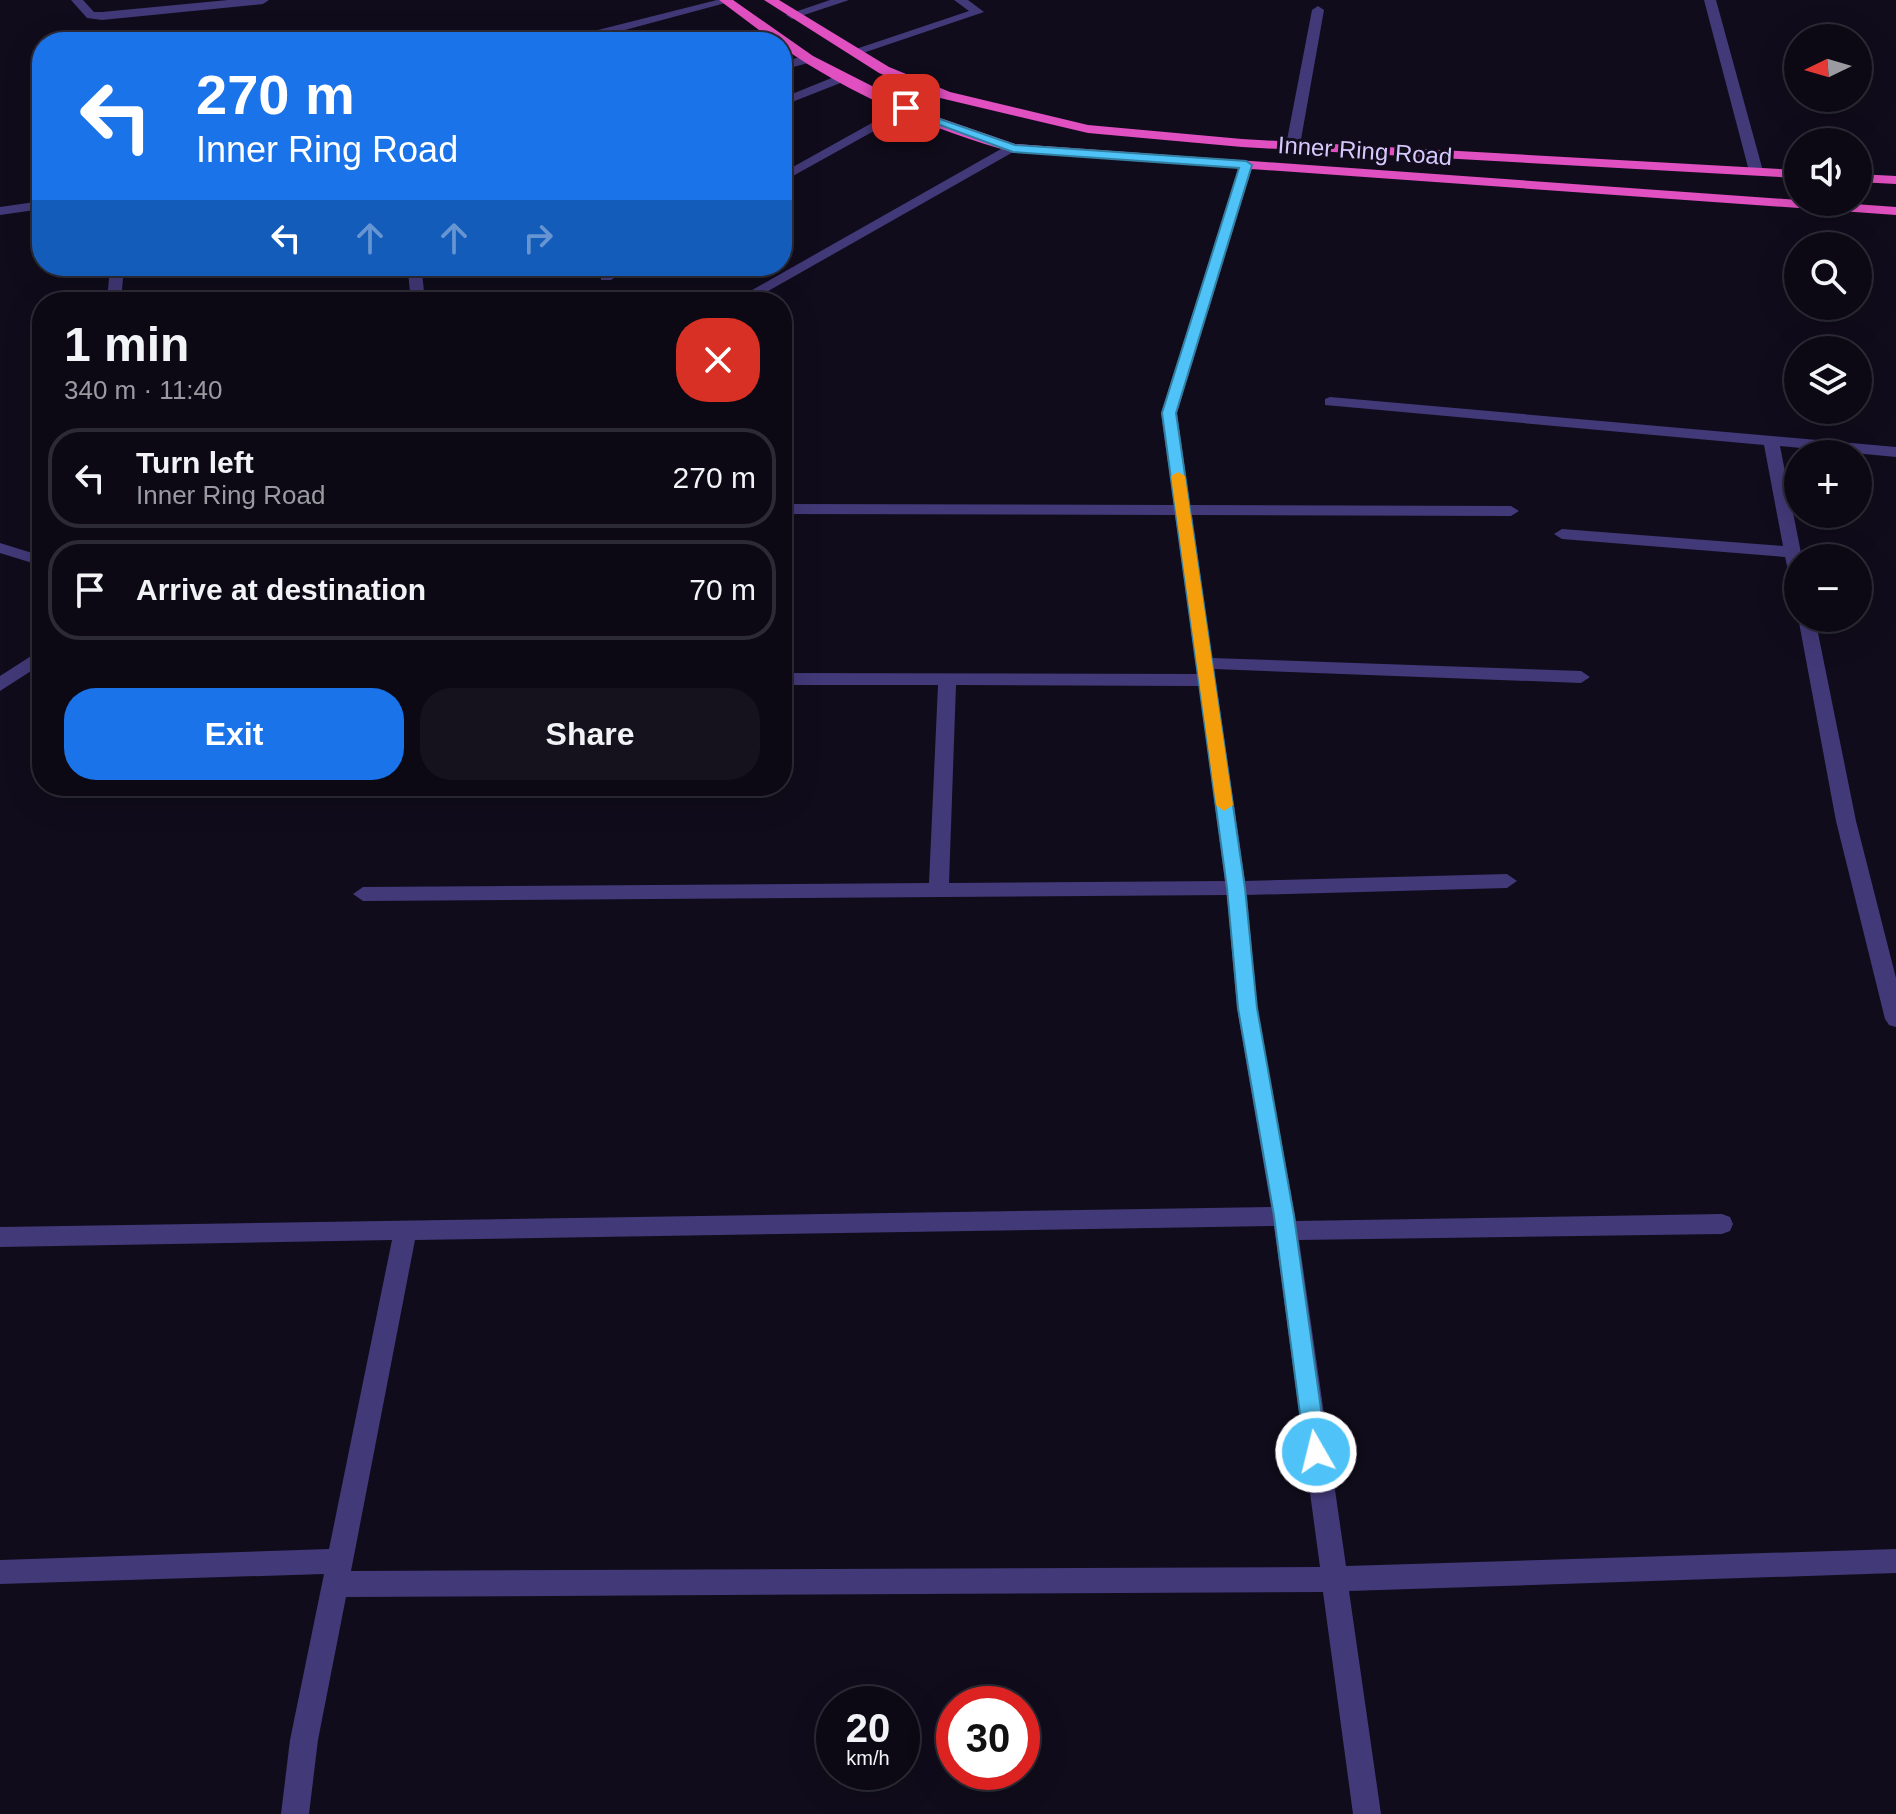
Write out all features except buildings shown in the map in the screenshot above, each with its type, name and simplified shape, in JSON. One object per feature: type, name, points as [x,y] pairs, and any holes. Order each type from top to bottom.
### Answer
[{"type":"highway","name":"Inner Ring Road","points":[[770,0],[853,52],[945,95],[1041,121],[1126,133],[1293,145],[1784,173]]},
{"type":"highway","name":"Inner Ring Road","points":[[726,1],[769,32]]},
{"type":"highway","name":"Inner Ring Road","points":[[792,48],[906,108],[1013,148],[1896,211]]},
{"type":"highway","points":[[1872,179],[1896,180]]},
{"type":"street","points":[[77,0],[91,15],[102,16],[263,0]]},
{"type":"street","points":[[792,15],[843,0]]},
{"type":"street","points":[[853,52],[978,12],[960,0]]},
{"type":"street","points":[[1710,0],[1756,171]]},
{"type":"street","points":[[604,32],[726,1]]},
{"type":"street","points":[[1293,145],[1318,10]]},
{"type":"street","points":[[792,63],[808,59]]},
{"type":"street","points":[[792,98],[844,77]]},
{"type":"street","points":[[792,172],[906,108]]},
{"type":"street","points":[[792,272],[1013,148]]},
{"type":"street","points":[[1246,165],[1169,413],[1236,888],[1247,1008],[1285,1223],[1367,1814]]},
{"type":"street","points":[[0,211],[32,206]]},
{"type":"street","points":[[756,292],[784,276]]},
{"type":"street","points":[[1330,402],[1896,452]]},
{"type":"street","points":[[1771,441],[1791,544]]},
{"type":"street","points":[[792,509],[1511,511]]},
{"type":"street","points":[[1562,534],[1784,551]]},
{"type":"street","points":[[0,548],[32,558]]},
{"type":"street","points":[[1809,632],[1846,821],[1896,1019]]},
{"type":"street","points":[[0,685],[32,662]]},
{"type":"street","points":[[792,679],[947,679],[1206,671],[1581,677]]},
{"type":"street","points":[[939,891],[947,679]]},
{"type":"street","points":[[363,894],[1236,888],[1507,881]]},
{"type":"street","points":[[0,1237],[1285,1223],[1722,1224]]},
{"type":"street","points":[[295,1814],[304,1740],[405,1233]]},
{"type":"street","points":[[0,1572],[1334,1579],[1896,1561]]},
{"type":"slow traffic","points":[[1178,476],[1224,805]]},
{"type":"route","points":[[906,108],[1013,148],[1246,165],[1169,413],[1236,888],[1247,1008],[1284,1216],[1316,1452]]}]
